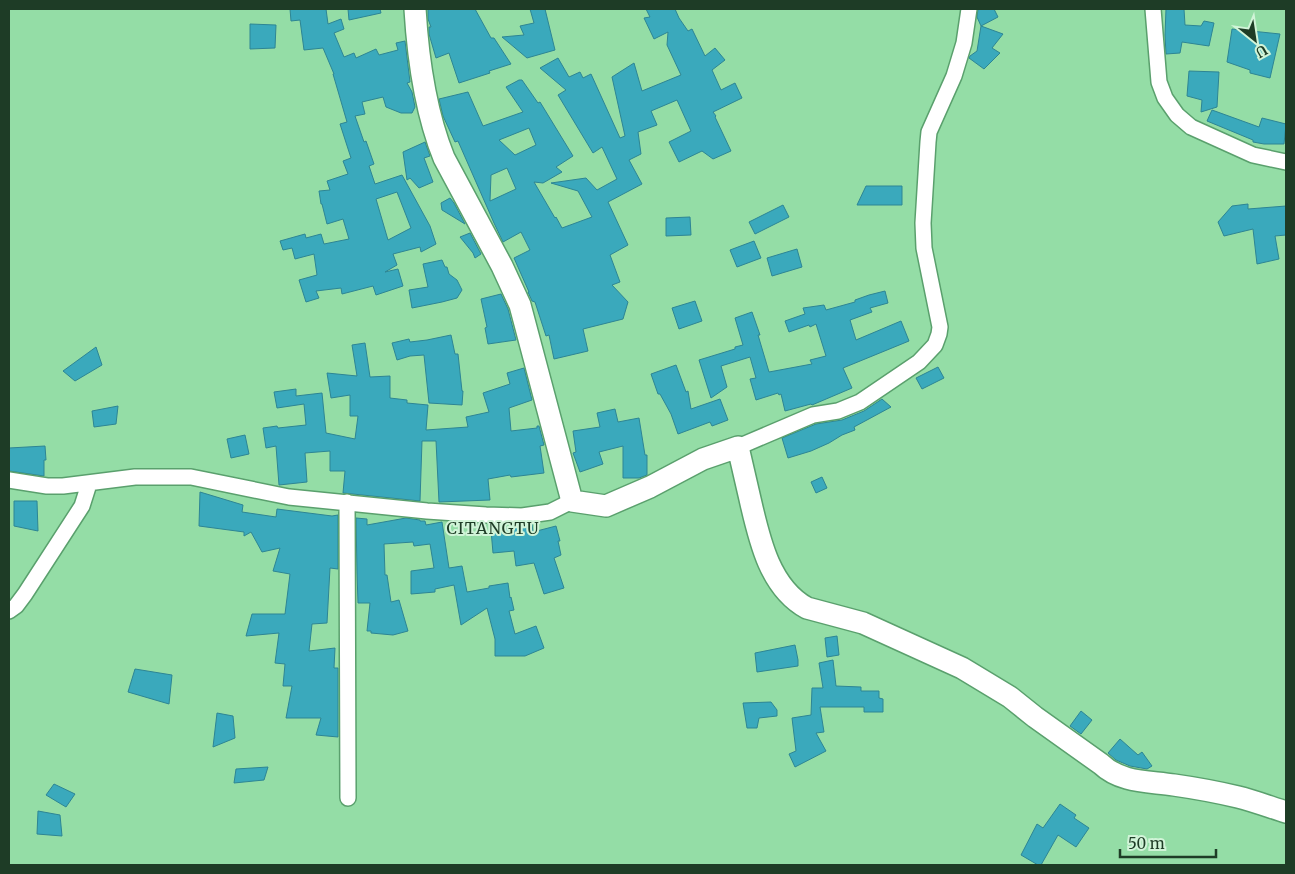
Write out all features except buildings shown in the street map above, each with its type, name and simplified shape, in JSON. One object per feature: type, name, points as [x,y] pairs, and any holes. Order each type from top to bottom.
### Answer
[{"type":"street","points":[[415,9],[416,31],[428,110],[437,139],[444,158],[502,266],[520,305],[572,501]]},
{"type":"street","points":[[9,480],[55,486],[89,484],[135,477],[191,477],[289,497],[427,511],[522,516],[550,512],[572,501],[606,506],[650,487],[703,458],[738,447],[813,415],[838,411],[860,402],[920,362],[935,345],[939,334],[940,328],[924,248],[923,223],[929,132],[954,76],[964,43],[968,9]]},
{"type":"street","points":[[1154,9],[1159,82],[1165,98],[1176,115],[1191,127],[1253,155],[1286,162]]},
{"type":"street","points":[[738,447],[756,526],[766,556],[780,582],[801,605],[864,623],[962,668],[1010,697],[1115,774],[1139,781],[1238,797],[1286,812]]},
{"type":"street","points":[[9,611],[16,606],[25,594],[82,506],[89,484]]},
{"type":"street","points":[[347,502],[348,798]]},
{"type":"district","name":"CITANGTU","points":[[493,528]]}]
